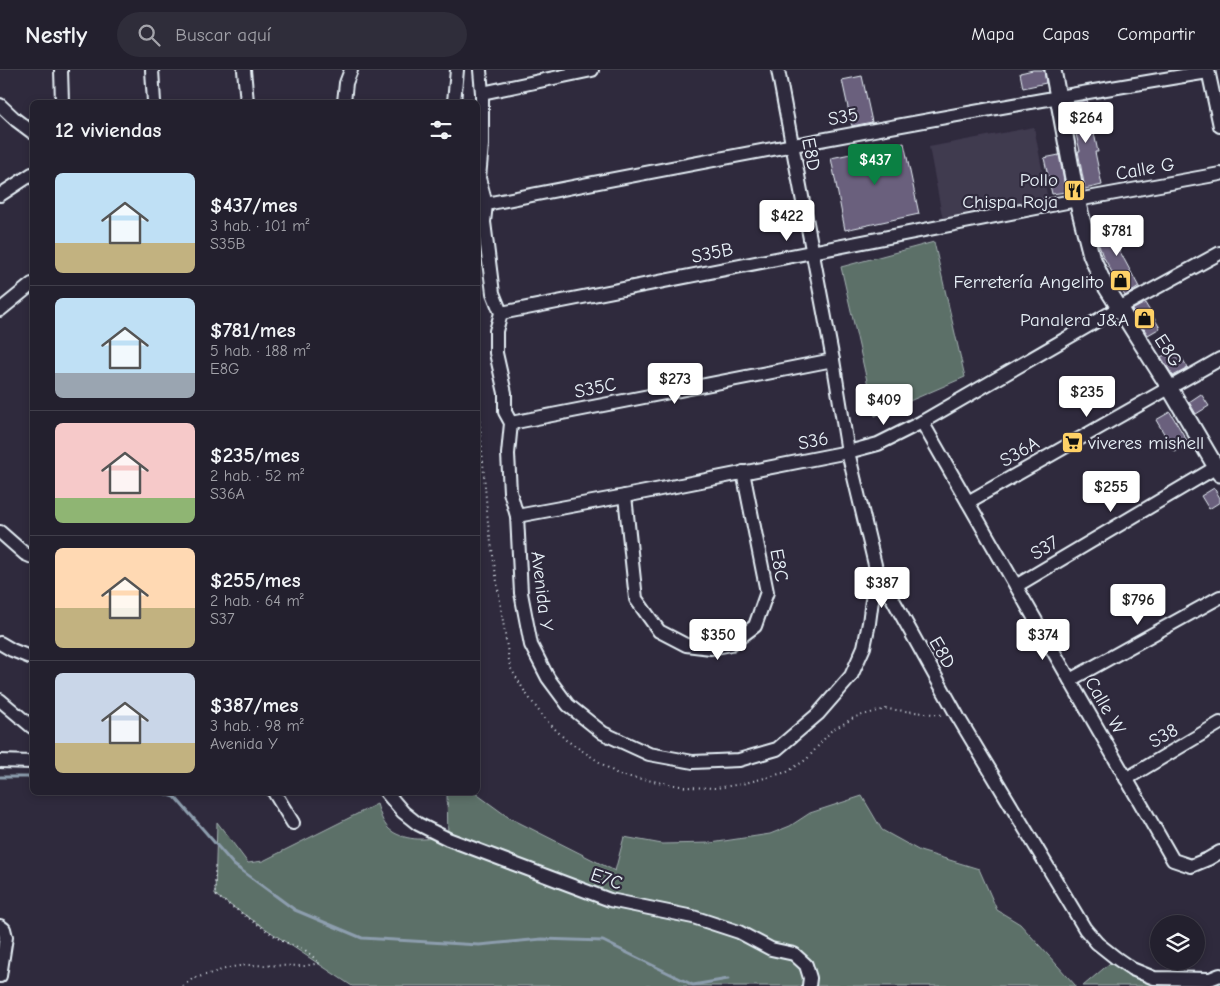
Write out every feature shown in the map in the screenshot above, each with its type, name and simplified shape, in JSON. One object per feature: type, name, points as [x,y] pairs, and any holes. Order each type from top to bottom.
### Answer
[{"type":"street","points":[[61,70],[62,100]]},
{"type":"street","points":[[152,70],[154,100]]},
{"type":"street","points":[[244,70],[247,100]]},
{"type":"street","points":[[344,100],[346,83],[351,70]]},
{"type":"street","points":[[454,100],[457,70]]},
{"type":"street","points":[[480,70],[482,93],[480,167]]},
{"type":"street","points":[[482,93],[592,70]]},
{"type":"street","name":"E8D","points":[[778,70],[833,360],[848,452],[876,569],[958,717],[1085,929],[1097,943],[1132,969],[1154,978],[1210,979],[1220,975]]},
{"type":"street","name":"E8G","points":[[1053,70],[1077,200],[1092,255],[1104,282],[1119,308],[1219,469]]},
{"type":"street","points":[[1208,71],[1220,126]]},
{"type":"street","name":"S35","points":[[486,204],[791,145],[1058,96],[1208,71]]},
{"type":"street","points":[[0,105],[30,130]]},
{"type":"street","name":"Calle G","points":[[1077,200],[1220,174]]},
{"type":"street","points":[[0,195],[30,175]]},
{"type":"street","points":[[480,182],[486,204],[484,222],[492,293],[502,314]]},
{"type":"street","name":"S35B","points":[[502,314],[812,251],[1077,200]]},
{"type":"street","name":"S36","points":[[517,516],[848,452],[878,444],[922,422],[1119,308],[1220,253]]},
{"type":"street","points":[[0,310],[30,286]]},
{"type":"street","name":"Avenida Y","points":[[502,314],[496,331],[496,353],[505,393],[505,412],[511,423],[508,454],[510,492],[517,516],[521,593],[531,645],[548,678],[568,704],[603,733],[649,754],[693,762],[739,760],[777,749],[818,714],[851,676],[864,647],[876,569]]},
{"type":"street","name":"S36A","points":[[968,502],[1220,359]]},
{"type":"street","name":"S35C","points":[[511,423],[833,360]]},
{"type":"street","name":"Calle W","points":[[922,422],[1172,860],[1191,866],[1220,852]]},
{"type":"street","name":"S37","points":[[1016,586],[1219,469]]},
{"type":"street","name":"E8C","points":[[625,496],[636,599],[659,631],[686,645],[711,648],[731,644],[755,626],[767,592],[743,472]]},
{"type":"street","points":[[0,532],[30,556]]},
{"type":"street","points":[[1070,680],[1220,597]]},
{"type":"street","points":[[0,643],[30,657]]},
{"type":"street","points":[[0,700],[30,725]]},
{"type":"street","name":"S38","points":[[1126,779],[1220,723]]},
{"type":"street","points":[[0,761],[30,762]]},
{"type":"street","points":[[276,795],[293,823]]},
{"type":"street","name":"E7C","points":[[389,795],[403,812],[418,824],[448,839],[610,900],[692,917],[739,932],[771,949],[794,954],[806,964],[810,986]]},
{"type":"street","points":[[0,926],[4,929],[6,938],[0,976]]},
{"type":"path","points":[[480,425],[488,523],[510,667],[544,718],[566,740],[619,775],[686,787],[716,788],[742,784],[786,772],[807,759],[831,731],[855,717],[886,709],[958,717]]},
{"type":"path","points":[[183,986],[192,978],[232,967],[320,964],[305,950],[282,941],[215,895],[216,865]]},
{"type":"shaded area","points":[[1034,127],[1048,200],[943,220],[929,147]]},
{"type":"green space","points":[[934,242],[965,377],[875,416],[841,267]]},
{"type":"green space","points":[[447,795],[478,795],[508,817],[615,871],[624,837],[662,844],[711,843],[770,834],[790,826],[810,813],[862,796],[882,830],[920,851],[979,869],[997,910],[1020,924],[1076,986],[352,986],[215,895],[217,822],[248,863],[263,861],[377,804],[389,829],[400,836],[414,839],[429,839],[441,835],[448,838]]},
{"type":"green space","points":[[1116,958],[1154,978],[1220,975],[1220,986],[1083,986]]},
{"type":"building","points":[[1044,70],[1046,83],[1023,88],[1020,73]]},
{"type":"building","points":[[862,76],[872,122],[852,126],[842,80]]},
{"type":"building","points":[[1087,100],[1098,152],[1095,152],[1102,185],[1085,189],[1078,151],[1080,151],[1069,104]]},
{"type":"building","points":[[904,143],[919,214],[845,230],[831,158]]},
{"type":"building","points":[[1059,155],[1066,192],[1052,194],[1044,158]]},
{"type":"building","points":[[1121,224],[1129,242],[1117,246],[1139,287],[1125,296],[1102,254],[1095,234]]},
{"type":"building","points":[[1145,303],[1160,328],[1148,335],[1132,310]]},
{"type":"building","points":[[1172,351],[1177,358],[1180,355],[1188,368],[1173,376],[1161,357]]},
{"type":"building","points":[[1201,394],[1209,406],[1196,414],[1189,402]]},
{"type":"building","points":[[1170,412],[1189,444],[1175,452],[1156,420]]},
{"type":"building","points":[[1214,488],[1220,498],[1220,502],[1209,509],[1201,496]]},
{"type":"waterway","points":[[0,777],[30,777]]},
{"type":"waterway","points":[[169,795],[175,797],[234,865],[295,910],[362,938],[479,945],[542,939],[603,941],[693,985],[728,979]]},
{"type":"place","name":"Pollo Chispa Roja","points":[[1074,190]]},
{"type":"place","name":"Ferretería Angelito","points":[[1120,281]]},
{"type":"place","name":"Panalera J&A","points":[[1145,319]]},
{"type":"place","name":"viveres mishell","points":[[1072,442]]}]
